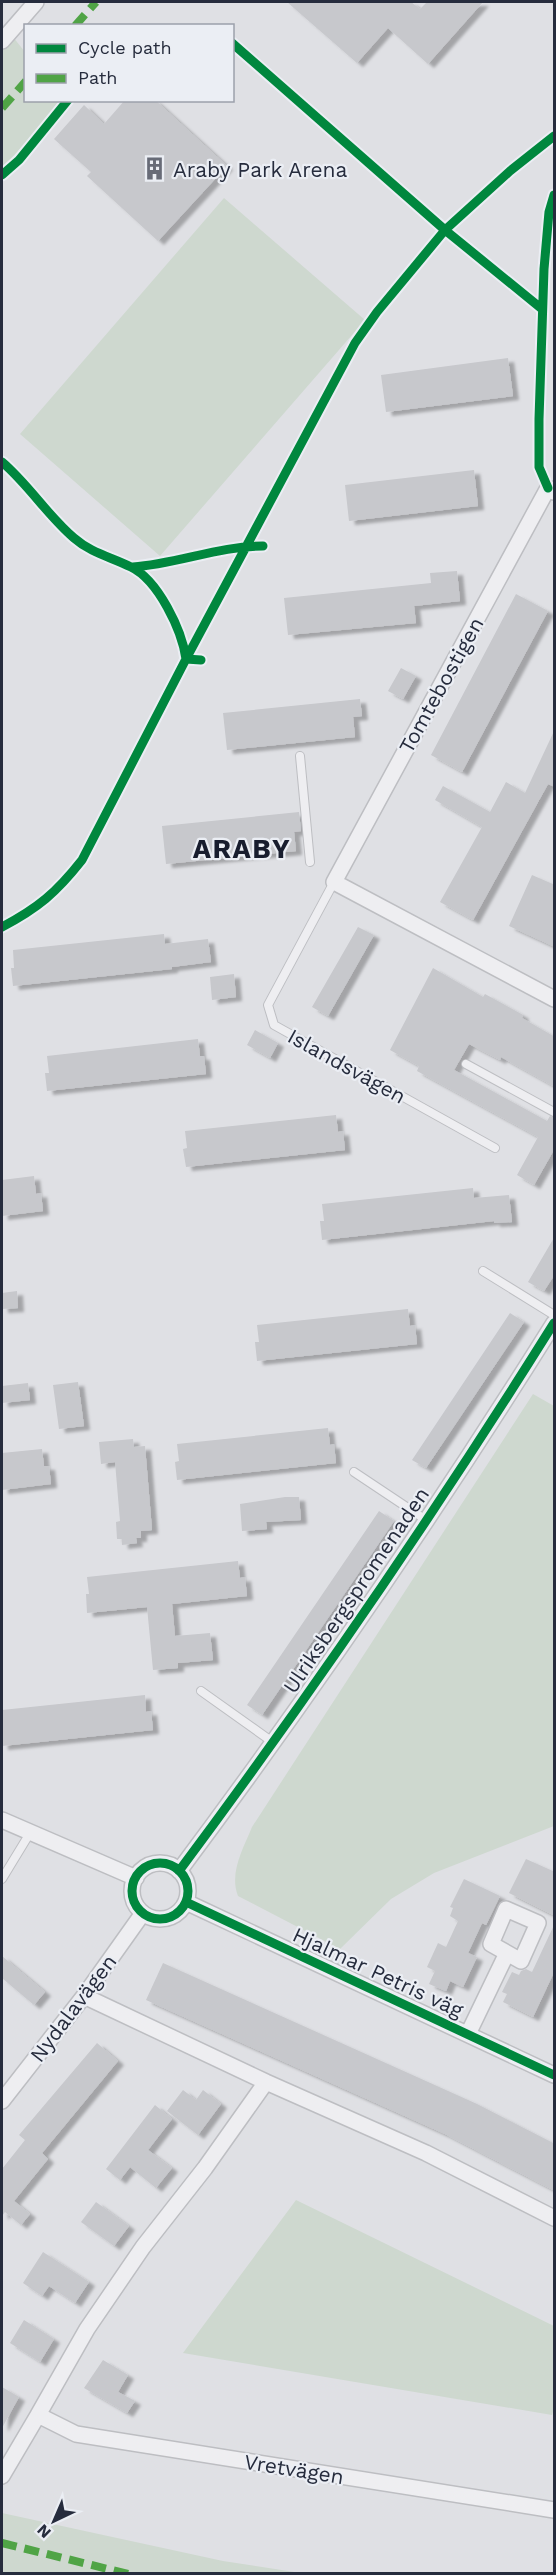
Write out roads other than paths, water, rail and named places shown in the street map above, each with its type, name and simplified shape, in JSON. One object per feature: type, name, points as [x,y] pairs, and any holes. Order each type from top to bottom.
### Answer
[{"type":"street","points":[[2,41],[36,2]]},
{"type":"street","name":"Tomtebostigen","points":[[334,882],[551,490]]},
{"type":"street","points":[[334,882],[555,999]]},
{"type":"street","name":"Ulriksbergspromenaden","points":[[179,1871],[274,1743],[426,1520],[555,1323]]},
{"type":"street","points":[[2,1820],[136,1878]]},
{"type":"street","points":[[156,1864],[164,1864],[179,1871],[187,1886],[186,1902],[175,1915],[159,1919],[143,1913],[134,1901],[133,1885],[136,1878],[148,1867],[156,1864]]},
{"type":"street","name":"Hjalmar Petris väg","points":[[186,1902],[555,2075]]},
{"type":"street","name":"Nydalavägen","points":[[2,2101],[84,1996],[143,1913]]},
{"type":"street","name":"Hjalmar Petris väg","points":[[468,2034],[507,1953]]},
{"type":"street","points":[[84,1996],[266,2082],[426,2153],[555,2218]]},
{"type":"street","points":[[2,2476],[87,2329],[143,2247],[205,2168],[266,2082]]},
{"type":"street","name":"Vretvägen","points":[[38,2415],[76,2434],[555,2510]]},
{"type":"lane","points":[[300,756],[310,862]]},
{"type":"lane","name":"Islandsvägen","points":[[334,882],[268,1005],[274,1025],[495,1148]]},
{"type":"lane","points":[[466,1064],[555,1112]]},
{"type":"lane","points":[[483,1271],[555,1315]]},
{"type":"lane","points":[[354,1472],[426,1520]]},
{"type":"lane","points":[[201,1691],[274,1743]]},
{"type":"lane","points":[[2,1879],[30,1833]]},
{"type":"place","name":"Araby Park Arena","points":[[155,169]]},
{"type":"district","name":"ARABY","points":[[242,849]]}]
